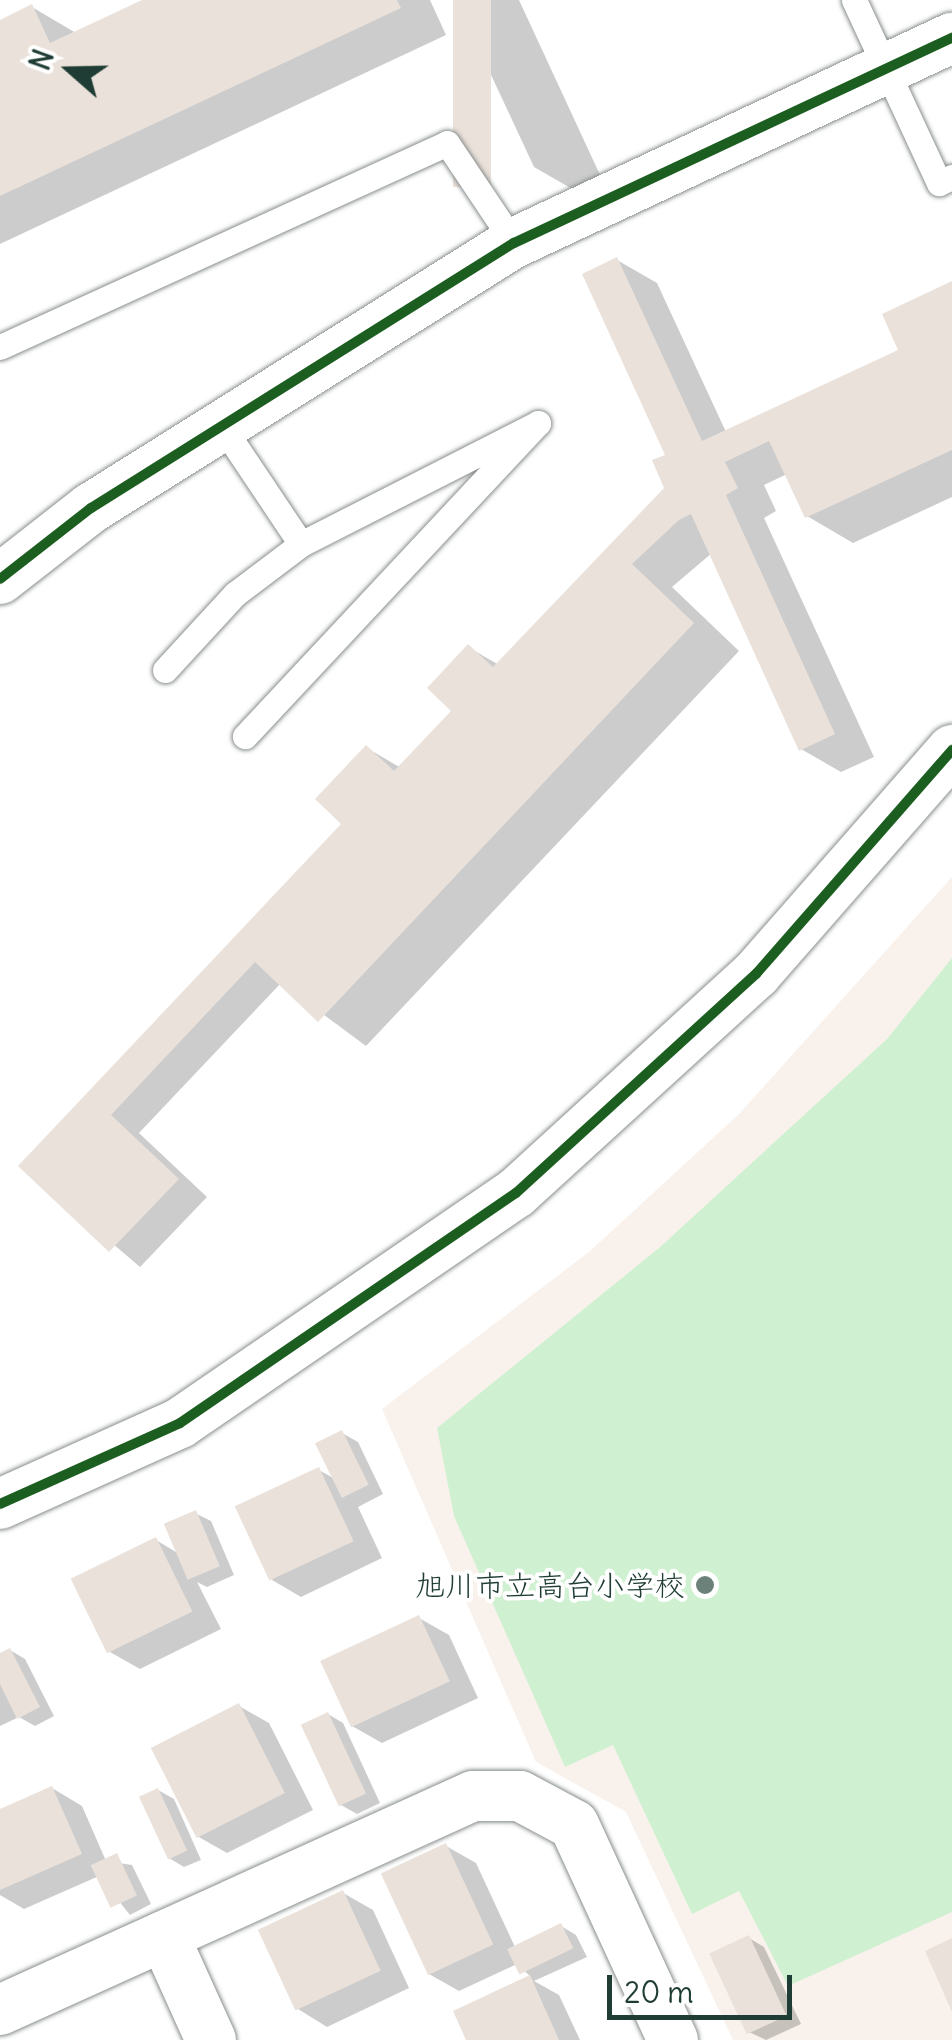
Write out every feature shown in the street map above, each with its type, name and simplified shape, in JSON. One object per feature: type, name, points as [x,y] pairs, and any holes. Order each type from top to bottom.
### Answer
[{"type":"street","points":[[0,579],[90,508],[224,429],[514,242],[952,38]]},
{"type":"street","points":[[4,1492],[180,1423],[516,1194],[756,974],[952,750]]},
{"type":"street","points":[[0,2010],[473,1796],[520,1796],[574,1825],[673,2040]]},
{"type":"street","points":[[164,1936],[211,2040]]},
{"type":"lane","points":[[854,0],[939,183],[952,177]]},
{"type":"lane","points":[[0,347],[447,142],[514,242]]},
{"type":"lane","points":[[165,670],[235,594],[301,544],[538,424],[245,736]]},
{"type":"lane","points":[[224,429],[301,544]]},
{"type":"shaded area","name":"旭川市立高台小学校","points":[[952,877],[952,2040],[733,2040],[626,1812],[536,1762],[382,1409],[589,1252],[739,1114]]},
{"type":"green space","name":"旭川市立高台小学校","points":[[952,958],[952,1912],[788,1986],[739,1891],[692,1914],[613,1745],[565,1767],[454,1516],[437,1428],[659,1248],[887,1039]]},
{"type":"building","points":[[142,0],[397,0],[401,8],[0,196],[0,20],[32,4],[50,43]]},
{"type":"building","points":[[453,0],[491,0],[491,187],[453,187]]},
{"type":"building","points":[[617,257],[702,441],[898,350],[882,314],[952,281],[952,450],[805,518],[769,441],[725,462],[738,488],[726,495],[835,734],[799,751],[691,514],[679,520],[632,564],[694,623],[318,1022],[255,962],[111,1115],[179,1179],[109,1252],[18,1166],[341,824],[315,799],[366,745],[394,771],[451,711],[427,688],[468,644],[493,667],[664,488],[652,460],[665,455],[582,274]]},
{"type":"building","points":[[342,1430],[369,1485],[342,1498],[315,1443]]},
{"type":"building","points":[[319,1467],[354,1541],[269,1581],[235,1506]]},
{"type":"building","points":[[196,1510],[220,1566],[188,1580],[164,1524]]},
{"type":"building","points":[[156,1537],[192,1612],[107,1653],[71,1579]]},
{"type":"building","points":[[419,1615],[450,1681],[351,1727],[320,1661]]},
{"type":"building","points":[[10,1648],[40,1707],[17,1719],[0,1684],[0,1653]]},
{"type":"building","points":[[239,1703],[285,1793],[197,1838],[151,1748]]},
{"type":"building","points":[[328,1712],[366,1794],[339,1806],[301,1725]]},
{"type":"building","points":[[52,1786],[82,1854],[0,1890],[0,1809]]},
{"type":"building","points":[[158,1788],[187,1851],[168,1859],[139,1797]]},
{"type":"building","points":[[446,1843],[493,1945],[428,1975],[381,1873]]},
{"type":"building","points":[[117,1853],[137,1896],[111,1908],[91,1865]]},
{"type":"building","points":[[343,1890],[381,1971],[295,2010],[258,1930]]},
{"type":"building","points":[[561,1923],[573,1948],[519,1974],[507,1949]]},
{"type":"building","points":[[749,1935],[787,2016],[747,2034],[709,1954]]},
{"type":"building","points":[[952,1938],[952,2012],[925,1951]]},
{"type":"building","points":[[530,1975],[559,2040],[466,2040],[453,2011]]},
{"type":"cycle path","points":[[0,579],[91,508],[514,243],[952,38]]},
{"type":"cycle path","points":[[0,1504],[180,1423],[516,1193],[756,974],[952,750]]},
{"type":"place","name":"旭川市立高台小学校","points":[[705,1585]]}]
